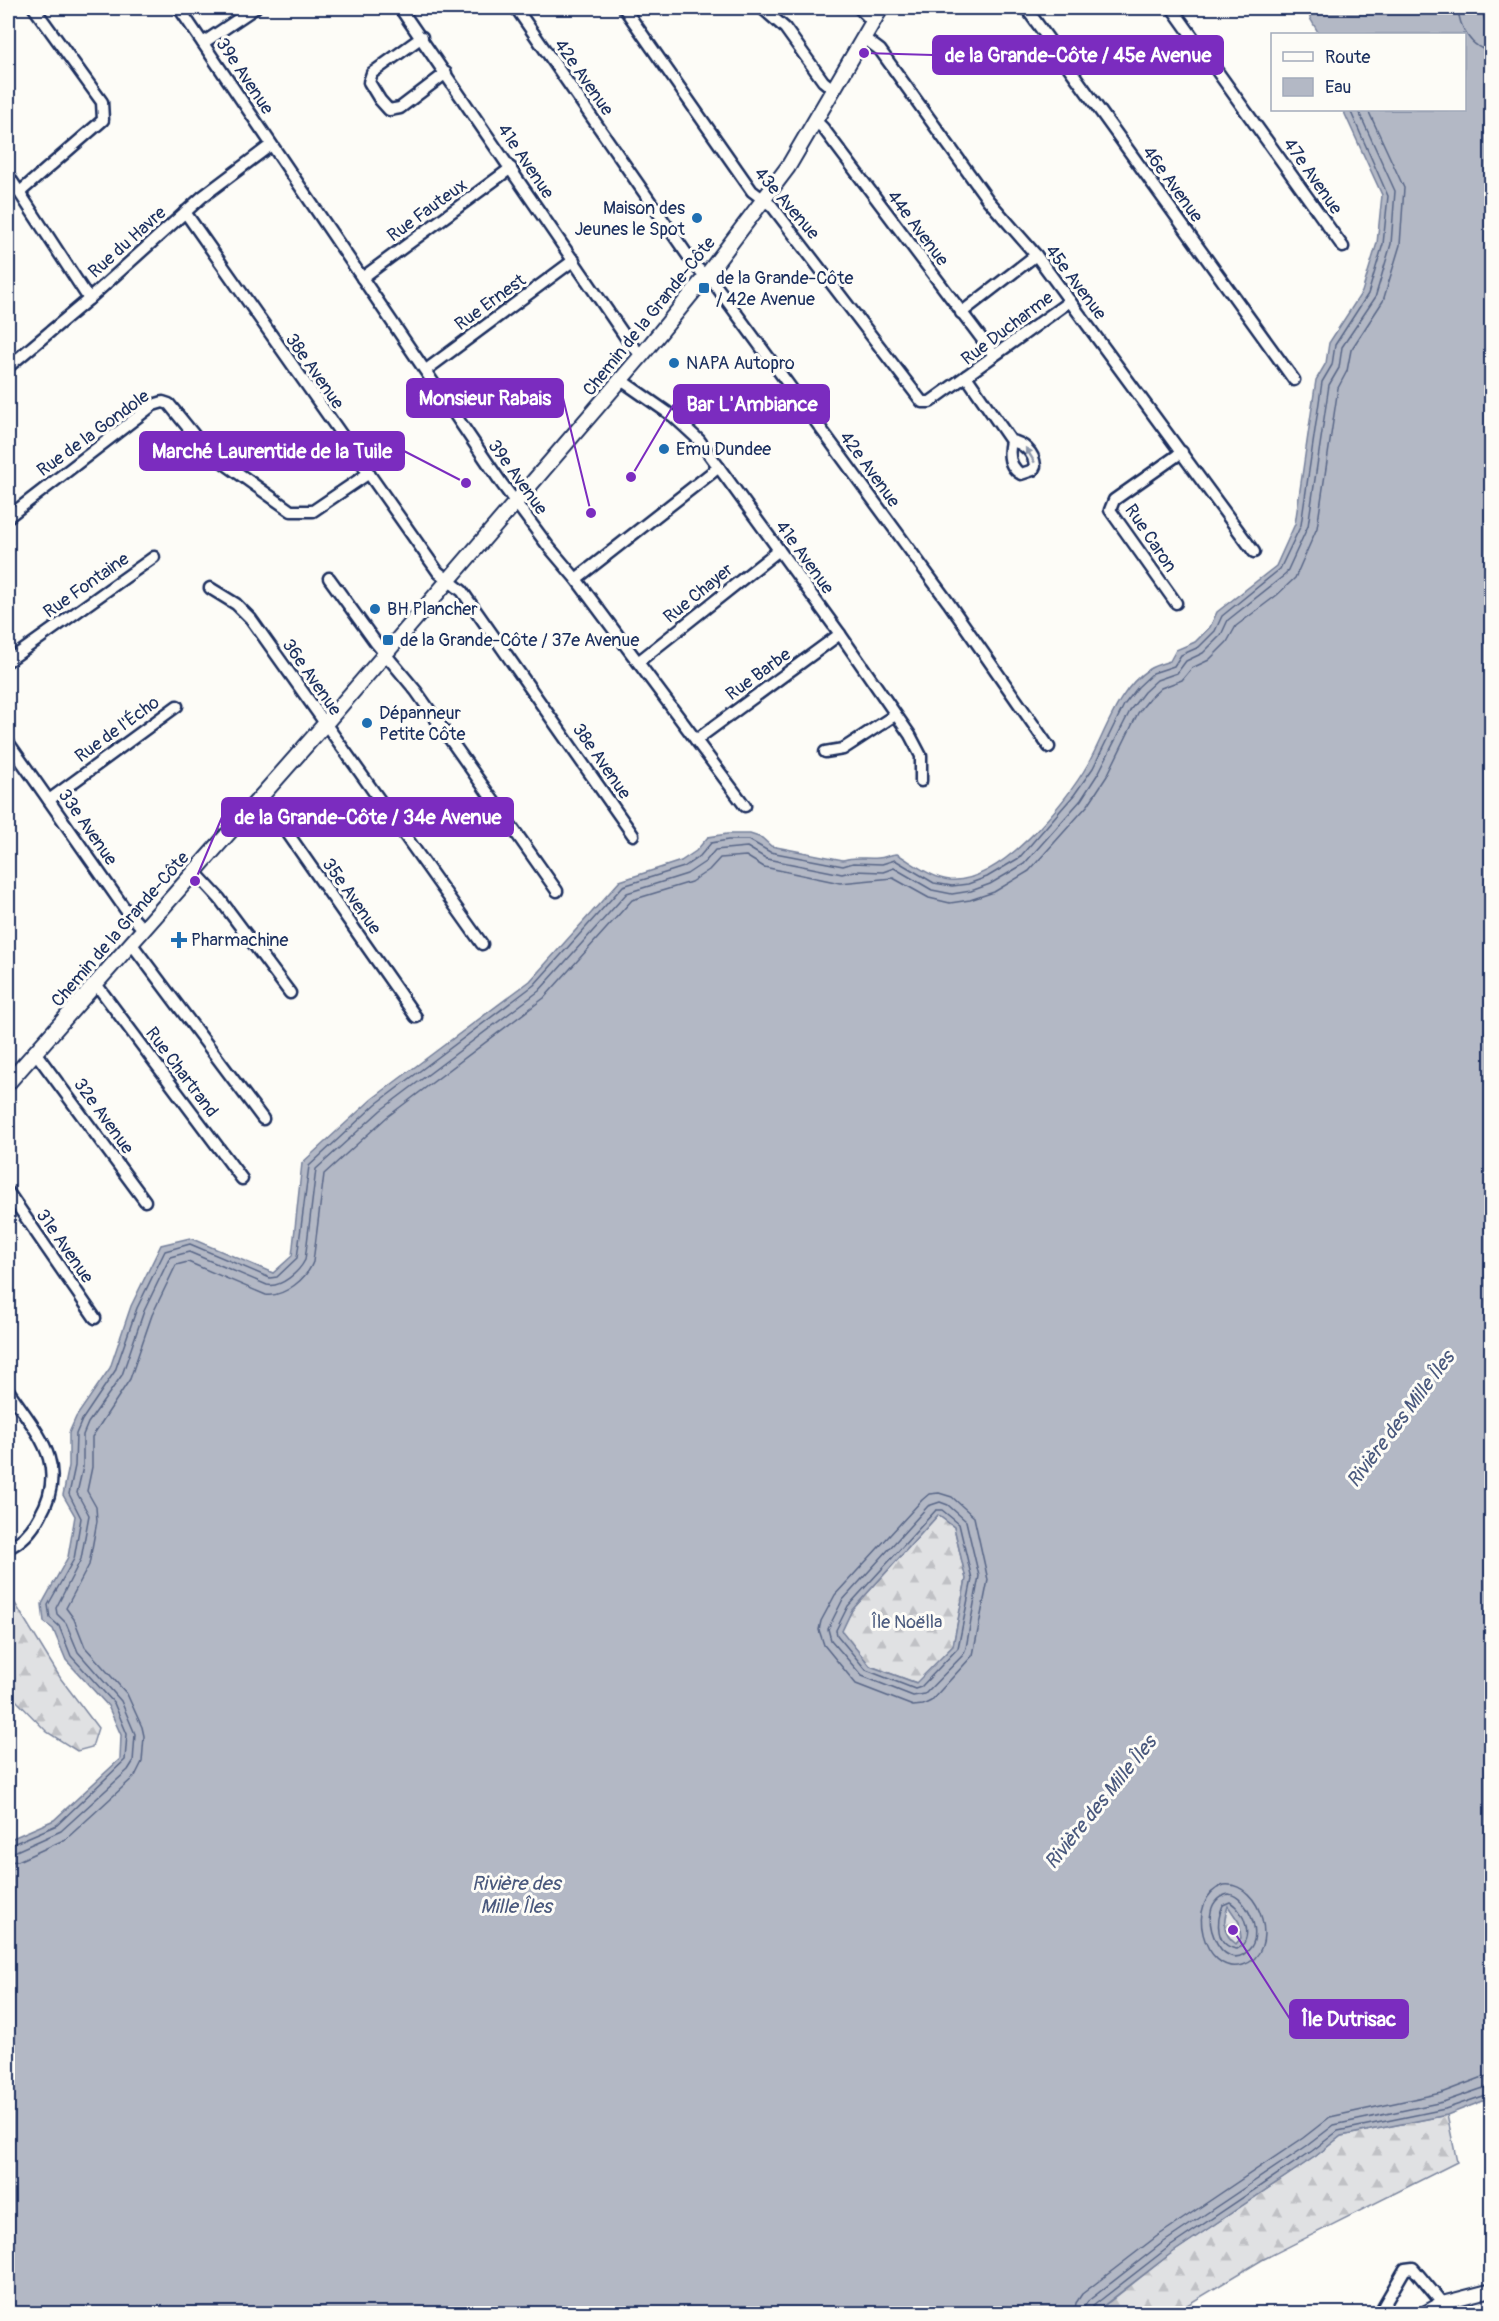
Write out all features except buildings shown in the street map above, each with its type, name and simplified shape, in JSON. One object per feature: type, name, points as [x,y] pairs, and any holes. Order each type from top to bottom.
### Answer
[{"type":"main road","name":"Chemin de la Grande-Côte","points":[[8,1083],[450,581],[642,355],[764,201],[816,121],[881,8]]},
{"type":"street","points":[[21,192],[103,120],[102,102],[34,8]]},
{"type":"street","name":"39e Avenue","points":[[179,8],[516,503],[576,579],[745,806]]},
{"type":"street","points":[[203,43],[255,8]]},
{"type":"street","name":"41e Avenue","points":[[400,8],[631,345],[642,355]]},
{"type":"street","name":"42e Avenue","points":[[516,8],[694,266],[721,292],[948,602],[1049,747]]},
{"type":"street","name":"43e Avenue","points":[[624,8],[752,191],[772,206],[922,402],[930,402],[966,376]]},
{"type":"street","points":[[762,8],[785,28],[823,81],[834,90]]},
{"type":"street","points":[[859,8],[873,22]]},
{"type":"street","name":"46e Avenue","points":[[1026,8],[1294,380]]},
{"type":"street","name":"47e Avenue","points":[[1172,8],[1343,247]]},
{"type":"street","points":[[422,37],[372,73],[369,82],[380,100],[389,110],[400,108],[446,73]]},
{"type":"street","name":"45e Avenue","points":[[864,38],[880,50],[988,200],[1036,255],[1254,552]]},
{"type":"street","name":"44e Avenue","points":[[816,121],[994,355]]},
{"type":"street","name":"Rue du Havre","points":[[8,367],[89,299],[185,212],[271,145]]},
{"type":"street","name":"Rue Fauteux","points":[[362,278],[511,168]]},
{"type":"street","points":[[8,175],[89,299]]},
{"type":"street","name":"38e Avenue","points":[[185,212],[316,402],[438,572],[462,591],[633,835]]},
{"type":"street","points":[[961,313],[1036,255]]},
{"type":"street","name":"Rue Ernest","points":[[426,370],[573,260]]},
{"type":"street","name":"Rue Ducharme","points":[[1011,441],[966,376],[1070,301]]},
{"type":"street","name":"41e Avenue","points":[[621,380],[699,440],[840,634],[910,735],[921,756],[923,769],[921,781]]},
{"type":"street","name":"Rue de la Gondole","points":[[8,517],[153,405],[163,402],[169,404],[207,451],[291,511],[313,511],[369,473]]},
{"type":"street","name":"Rue Caron","points":[[1176,603],[1110,510],[1114,500],[1182,452]]},
{"type":"street","points":[[576,579],[719,467]]},
{"type":"street","name":"Rue Chayer","points":[[638,662],[779,550]]},
{"type":"street","name":"Rue Fontaine","points":[[8,661],[154,557]]},
{"type":"street","points":[[329,578],[416,691],[556,891]]},
{"type":"street","name":"36e Avenue","points":[[210,588],[237,604],[246,613],[482,944]]},
{"type":"street","name":"Rue Barbe","points":[[696,740],[840,634]]},
{"type":"street","name":"Rue de l'Écho","points":[[49,800],[177,706]]},
{"type":"street","points":[[825,752],[843,749],[895,715]]},
{"type":"street","name":"33e Avenue","points":[[8,742],[121,903],[143,929]]},
{"type":"street","name":"35e Avenue","points":[[261,795],[416,1017]]},
{"type":"street","points":[[195,871],[219,898],[290,993]]},
{"type":"street","points":[[131,943],[263,1119]]},
{"type":"street","name":"Rue Chartrand","points":[[96,984],[242,1179]]},
{"type":"street","name":"32e Avenue","points":[[35,1052],[145,1201]]},
{"type":"street","name":"31e Avenue","points":[[8,1192],[95,1318]]},
{"type":"street","points":[[8,1390],[45,1446],[51,1461],[52,1475],[48,1498],[38,1520],[23,1537],[8,1548]]},
{"type":"street","points":[[1385,2313],[1383,2307],[1405,2270],[1413,2268],[1442,2303]]},
{"type":"street","points":[[1422,2313],[1442,2303],[1491,2290]]},
{"type":"green space","name":"Île Noëlla","points":[[938,1515],[954,1527],[966,1579],[953,1646],[917,1683],[870,1666],[841,1631],[852,1610]]},
{"type":"green space","points":[[8,1592],[61,1679],[98,1728],[92,1747],[77,1751],[47,1732],[8,1692]]},
{"type":"green space","points":[[1228,1905],[1239,1922],[1241,1938],[1236,1944],[1231,1940],[1224,1926]]},
{"type":"green space","points":[[1447,2115],[1457,2162],[1262,2260],[1187,2305],[1191,2313],[1094,2314],[1169,2255],[1316,2156],[1341,2136]]},
{"type":"water","name":"Rivière des Mille Îles","points":[[1309,8],[1480,8],[1491,35],[1491,2098],[1447,2115],[1341,2136],[1316,2156],[1169,2255],[1094,2313],[8,2313],[8,1840],[54,1820],[120,1759],[121,1735],[108,1706],[66,1660],[53,1629],[44,1622],[42,1604],[68,1557],[75,1516],[63,1495],[69,1466],[69,1433],[76,1417],[110,1368],[131,1306],[161,1245],[190,1238],[273,1273],[292,1256],[302,1163],[372,1099],[530,981],[620,881],[681,861],[696,851],[708,837],[750,834],[762,838],[771,846],[843,860],[881,858],[897,854],[929,873],[950,880],[969,878],[989,869],[1009,855],[1048,819],[1088,764],[1113,712],[1128,688],[1149,669],[1170,661],[1176,650],[1195,642],[1210,627],[1217,612],[1276,566],[1295,524],[1316,380],[1326,363],[1329,343],[1362,292],[1377,243],[1382,195],[1343,111],[1466,111],[1466,33],[1318,33],[1310,18]],"holes":[[[938,1515],[954,1527],[966,1579],[953,1646],[916,1683],[870,1666],[842,1631],[852,1610]],[[1228,1906],[1239,1922],[1241,1938],[1236,1944],[1226,1932],[1225,1917]]]},
{"type":"place","name":"de la Grande-Côte / 45e Avenue","points":[[864,53]]},
{"type":"place","name":"Maison des Jeunes le Spot","points":[[697,218]]},
{"type":"place","name":"de la Grande-Côte / 42e Avenue","points":[[704,288]]},
{"type":"place","name":"NAPA Autopro","points":[[674,363]]},
{"type":"place","name":"Emu Dundee","points":[[664,449]]},
{"type":"place","name":"Bar L'Ambiance","points":[[631,477]]},
{"type":"place","name":"Marché Laurentide de la Tuile","points":[[466,483]]},
{"type":"place","name":"Monsieur Rabais","points":[[591,513]]},
{"type":"place","name":"BH Plancher","points":[[375,609]]},
{"type":"place","name":"de la Grande-Côte / 37e Avenue","points":[[388,640]]},
{"type":"place","name":"Dépanneur Petite Côte","points":[[367,723]]},
{"type":"place","name":"de la Grande-Côte / 34e Avenue","points":[[195,881]]},
{"type":"place","name":"Pharmachine","points":[[179,940]]},
{"type":"place","name":"Île Dutrisac","points":[[1233,1930]]}]
